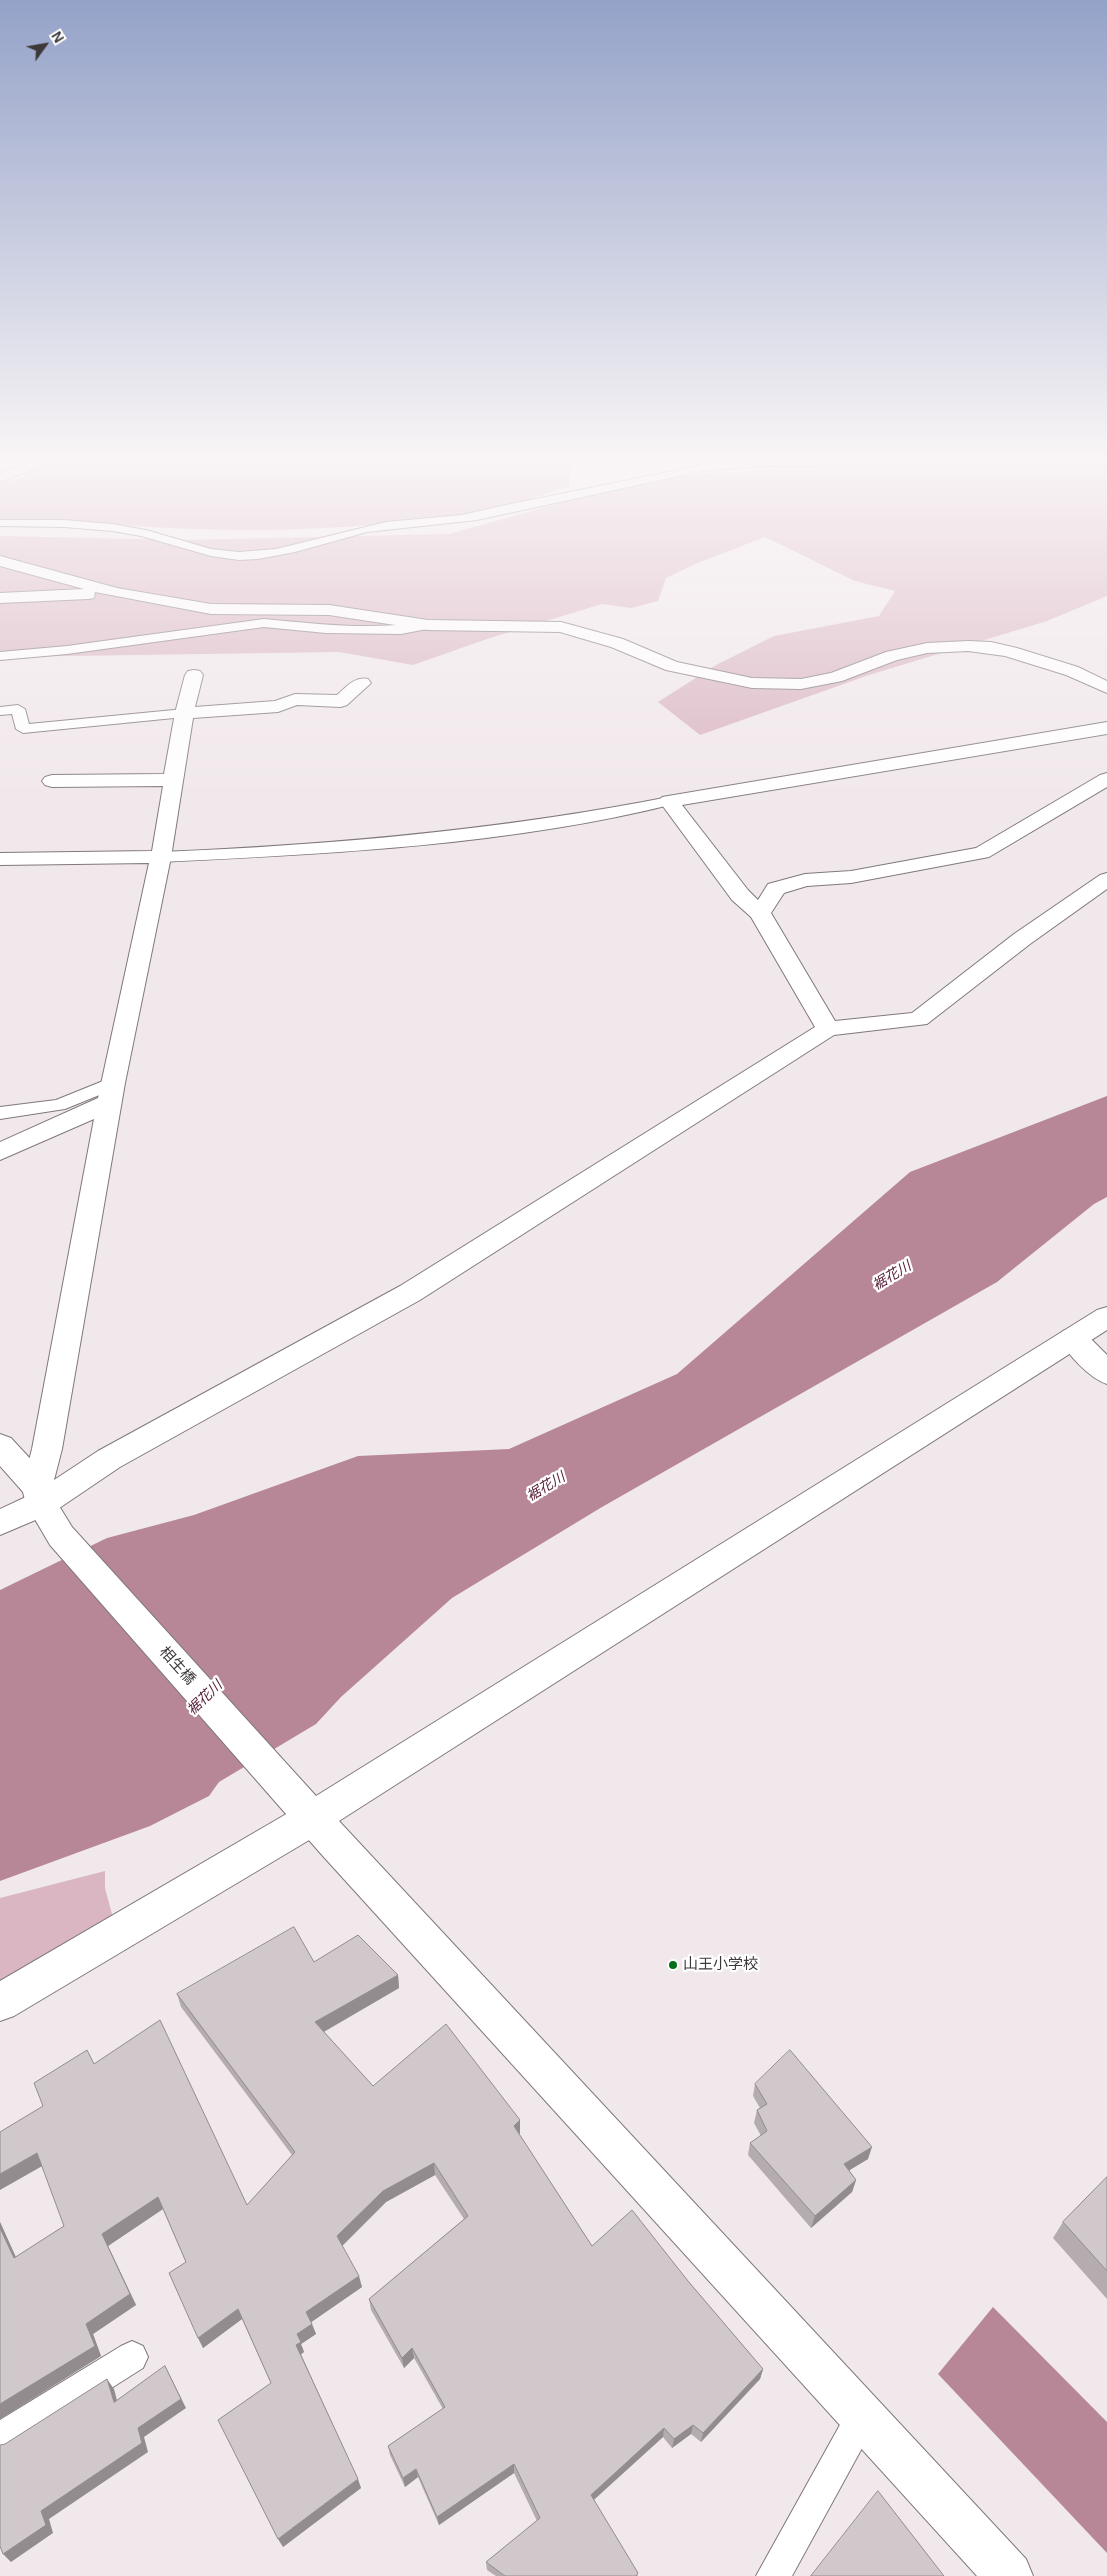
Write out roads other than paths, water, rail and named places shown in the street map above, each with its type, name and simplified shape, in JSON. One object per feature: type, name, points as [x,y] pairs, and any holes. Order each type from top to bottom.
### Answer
[{"type":"street","points":[[55,576],[116,593],[211,609],[329,610],[428,626],[561,627],[617,643],[672,666],[722,678],[778,685],[801,684],[836,677],[892,656],[927,648],[991,647],[1072,671],[1107,688]]},
{"type":"street","points":[[0,598],[116,593]]},
{"type":"street","points":[[39,1496],[112,1093],[161,857],[184,713],[194,675]]},
{"type":"street","points":[[184,713],[278,706],[295,699],[341,701],[362,682]]},
{"type":"street","points":[[828,1029],[760,913],[740,895],[670,801],[1107,728]]},
{"type":"street","points":[[760,913],[776,889],[805,880],[851,878],[982,853],[1107,779]]},
{"type":"street","points":[[52,781],[173,780]]},
{"type":"street","points":[[0,859],[161,857]]},
{"type":"street","points":[[0,1523],[39,1496],[410,1293],[828,1029],[918,1019],[1022,939],[1107,879]]},
{"type":"street","points":[[0,1152],[112,1093]]},
{"type":"street","points":[[0,2002],[312,1818],[1107,1317]]},
{"type":"street","points":[[1073,1338],[1107,1373]]},
{"type":"street","name":"相生橋","points":[[0,1446],[39,1496],[61,1536],[312,1818],[1009,2576]]},
{"type":"lane","points":[[0,656],[67,650],[264,623],[326,628],[401,630],[428,626]]},
{"type":"lane","points":[[0,711],[18,709],[23,729],[184,713]]},
{"type":"lane","points":[[161,857],[298,851],[428,838],[595,817],[670,801]]},
{"type":"lane","points":[[0,1113],[59,1105],[112,1093]]},
{"type":"lane","points":[[0,2439],[132,2358]]},
{"type":"lane","points":[[773,2576],[864,2417]]},
{"type":"water","name":"裾花川","points":[[1107,1096],[1107,1197],[1094,1204],[997,1282],[602,1507],[452,1598],[341,1697],[316,1724],[219,1782],[209,1796],[150,1826],[0,1881],[0,1590],[107,1538],[194,1515],[358,1456],[509,1449],[677,1374],[910,1172]]},
{"type":"water","points":[[993,2307],[1107,2422],[1107,2553],[938,2374]]},
{"type":"place","name":"山王小学校","points":[[673,1965]]}]
